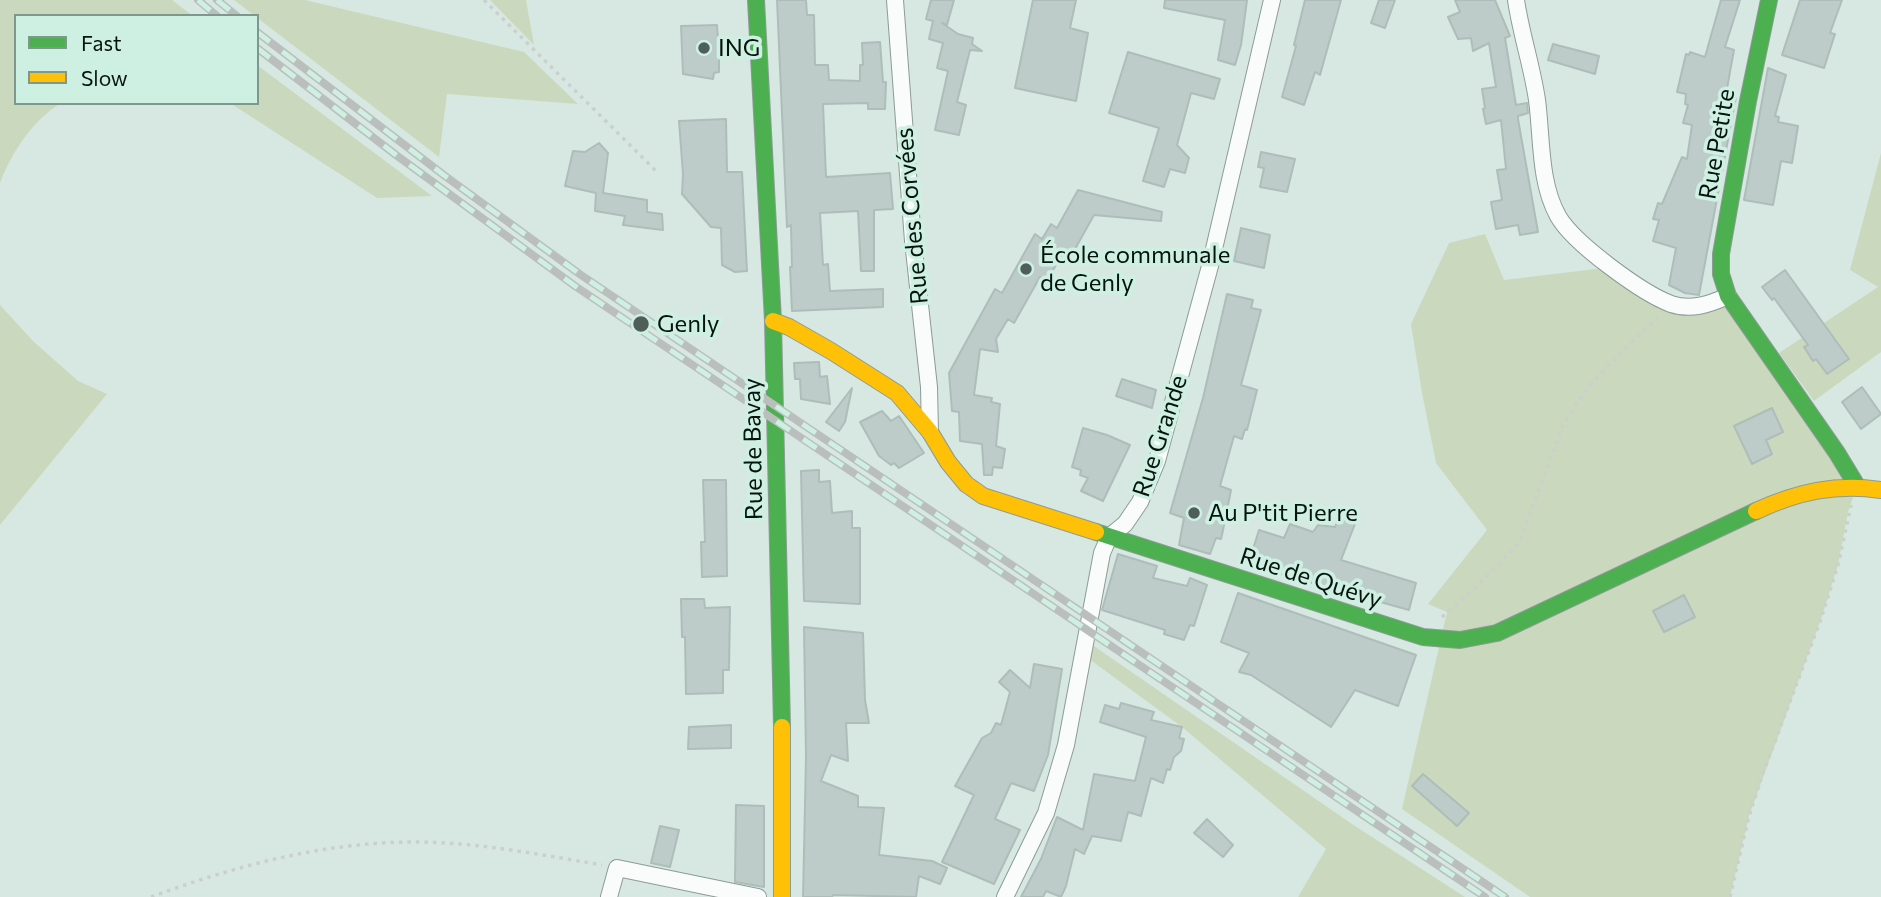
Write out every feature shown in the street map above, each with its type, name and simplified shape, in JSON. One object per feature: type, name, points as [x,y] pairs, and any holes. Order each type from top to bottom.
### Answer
[{"type":"main road","name":"Rue de Bavay","points":[[756,0],[773,321],[782,716],[782,897]]},
{"type":"main road","name":"Rue Petite","points":[[1728,296],[1721,274],[1721,254],[1769,0]]},
{"type":"main road","points":[[1728,296],[1857,486]]},
{"type":"main road","name":"Rue de Quévy","points":[[773,321],[831,351],[897,393],[930,432],[966,484],[983,496],[1423,638],[1460,640],[1497,633],[1782,499],[1830,486],[1857,486],[1881,490]]},
{"type":"street","name":"Rue des Corvées","points":[[895,0],[913,241],[929,387],[930,432]]},
{"type":"street","name":"Rue Grande","points":[[1005,897],[1046,813],[1060,767],[1102,552],[1109,537],[1125,524],[1140,502],[1157,461],[1210,266],[1272,0]]},
{"type":"street","points":[[1516,0],[1536,98],[1547,185],[1558,216],[1584,245],[1612,267],[1640,287],[1672,304],[1689,307],[1709,305],[1728,296]]},
{"type":"street","points":[[609,897],[617,868],[758,897]]},
{"type":"path","points":[[484,0],[657,172]]},
{"type":"path","points":[[1423,638],[1519,542],[1563,426],[1574,407],[1592,383],[1628,345],[1672,304]]},
{"type":"path","points":[[1730,897],[1749,816],[1821,619],[1838,565],[1848,512],[1857,486]]},
{"type":"path","points":[[151,897],[264,860],[302,852],[391,843],[463,844],[617,868]]},
{"type":"green space","points":[[0,0],[172,0],[190,14],[14,14],[14,105],[58,105],[24,138],[0,183]]},
{"type":"green space","points":[[234,0],[305,0],[524,52],[578,104],[447,94],[439,157],[259,19],[259,14],[252,14]]},
{"type":"green space","points":[[490,0],[526,0],[534,45]]},
{"type":"green space","points":[[259,66],[432,196],[377,198],[233,105],[259,105]]},
{"type":"green space","points":[[1881,153],[1881,352],[1814,401],[1779,353],[1878,287],[1850,270]]},
{"type":"green space","points":[[1485,234],[1504,280],[1612,267],[1672,304],[1728,296],[1857,486],[1848,512],[1838,565],[1821,619],[1749,816],[1730,897],[1530,897],[1402,809],[1447,612],[1428,604],[1487,530],[1436,463],[1411,324],[1449,243]]},
{"type":"green space","points":[[0,305],[33,341],[78,381],[107,394],[0,525]]},
{"type":"green space","points":[[1088,642],[1352,824],[1465,897],[1298,897],[1326,849],[1182,727],[1085,656]]},
{"type":"building","points":[[777,0],[806,0],[807,15],[814,15],[815,65],[828,65],[829,80],[860,81],[860,65],[863,65],[862,43],[880,42],[883,82],[886,82],[885,109],[868,109],[868,103],[823,104],[826,177],[890,173],[893,209],[874,210],[874,271],[861,271],[858,211],[820,213],[823,265],[828,264],[830,291],[883,289],[883,307],[792,311],[791,225],[787,227]]},
{"type":"building","points":[[931,0],[954,0],[947,25],[942,23],[958,34],[973,38],[972,44],[982,51],[970,50],[957,102],[966,105],[959,135],[935,130],[948,71],[937,68],[943,43],[929,39],[933,21],[926,19]]},
{"type":"building","points":[[1033,0],[1076,0],[1070,28],[1088,33],[1076,101],[1015,88]]},
{"type":"building","points":[[1165,0],[1247,0],[1241,45],[1235,65],[1218,60],[1225,20],[1164,8]]},
{"type":"building","points":[[1305,0],[1341,0],[1320,75],[1315,72],[1304,105],[1282,97]]},
{"type":"building","points":[[1379,0],[1395,0],[1385,28],[1371,23]]},
{"type":"building","points":[[1455,0],[1495,0],[1510,36],[1505,38],[1516,105],[1527,103],[1528,113],[1518,116],[1518,119],[1538,232],[1520,235],[1518,225],[1496,229],[1491,202],[1502,200],[1497,170],[1506,169],[1501,120],[1486,124],[1483,109],[1482,89],[1496,87],[1489,43],[1473,51],[1471,38],[1458,39],[1448,17],[1460,12]]},
{"type":"building","points":[[1721,0],[1740,0],[1725,47],[1734,50],[1726,94],[1736,97],[1699,295],[1685,293],[1669,285],[1676,248],[1653,241],[1659,220],[1653,219],[1658,203],[1662,204],[1682,157],[1687,159],[1692,125],[1683,123],[1688,105],[1685,104],[1686,94],[1677,92],[1686,54],[1689,55],[1690,52],[1705,57]]},
{"type":"building","points":[[1800,0],[1842,0],[1830,33],[1835,34],[1824,68],[1782,55]]},
{"type":"building","points":[[717,25],[718,40],[722,40],[719,72],[714,73],[713,79],[683,74],[681,26]]},
{"type":"building","points":[[1553,44],[1599,56],[1595,74],[1548,60]]},
{"type":"building","points":[[1128,52],[1220,79],[1214,99],[1191,93],[1177,145],[1189,158],[1185,173],[1170,169],[1164,187],[1143,181],[1159,128],[1109,113]]},
{"type":"building","points":[[1768,68],[1786,75],[1775,116],[1779,117],[1778,122],[1798,126],[1792,163],[1781,161],[1773,205],[1744,200]]},
{"type":"building","points":[[726,119],[727,172],[742,172],[747,271],[735,272],[722,265],[721,228],[711,227],[682,194],[679,121]]},
{"type":"building","points":[[599,143],[608,153],[603,193],[647,200],[647,212],[662,214],[663,230],[623,225],[625,216],[595,211],[596,193],[565,186],[573,151],[585,152]]},
{"type":"building","points":[[1261,152],[1295,159],[1287,192],[1260,187],[1264,168],[1258,167]]},
{"type":"building","points":[[1078,190],[1162,212],[1161,221],[1094,215],[1070,258],[1062,254],[1047,281],[1040,277],[1014,323],[1008,319],[996,339],[998,352],[980,349],[974,395],[992,398],[991,402],[1000,404],[996,446],[1005,449],[1002,468],[993,467],[992,475],[984,475],[982,444],[960,441],[959,412],[952,411],[949,373],[995,289],[1002,293],[1035,234],[1042,239],[1051,224],[1057,228]]},
{"type":"building","points":[[1241,228],[1270,235],[1264,268],[1234,261]]},
{"type":"building","points":[[1785,270],[1849,359],[1827,374],[1816,359],[1813,361],[1804,347],[1808,345],[1774,298],[1772,300],[1762,287]]},
{"type":"building","points":[[1227,294],[1253,300],[1251,308],[1261,310],[1241,385],[1257,390],[1247,430],[1245,429],[1242,439],[1234,436],[1220,486],[1231,490],[1222,535],[1221,539],[1216,538],[1210,554],[1179,545],[1184,518],[1170,513],[1203,398]]},
{"type":"building","points":[[819,362],[820,377],[827,376],[830,404],[801,399],[800,379],[795,379],[794,363]]},
{"type":"building","points":[[1122,379],[1156,390],[1152,408],[1116,396]]},
{"type":"building","points":[[1862,387],[1881,414],[1861,429],[1842,402]]},
{"type":"building","points":[[852,388],[845,422],[839,431],[826,422]]},
{"type":"building","points":[[1772,408],[1783,432],[1766,440],[1772,454],[1752,464],[1734,426]]},
{"type":"building","points":[[882,411],[891,421],[899,416],[924,453],[899,468],[879,456],[860,422]]},
{"type":"building","points":[[1083,428],[1130,445],[1103,501],[1081,491],[1088,478],[1080,475],[1081,470],[1072,467]]},
{"type":"building","points":[[819,470],[819,482],[830,481],[832,513],[852,511],[852,528],[860,528],[860,604],[804,601],[801,471]]},
{"type":"building","points":[[703,480],[726,480],[727,576],[702,577],[701,542],[705,542]]},
{"type":"building","points":[[1342,509],[1358,516],[1341,560],[1416,583],[1409,610],[1248,565],[1259,530],[1284,538],[1290,524],[1313,532],[1318,525],[1335,527]]},
{"type":"building","points":[[1118,554],[1157,566],[1153,578],[1187,586],[1190,578],[1207,585],[1194,626],[1190,625],[1184,640],[1164,634],[1165,630],[1102,610]]},
{"type":"building","points":[[1238,593],[1416,655],[1398,706],[1355,690],[1331,727],[1251,675],[1239,672],[1249,653],[1221,642]]},
{"type":"building","points":[[1684,595],[1695,617],[1664,632],[1653,611]]},
{"type":"building","points":[[681,599],[704,599],[705,608],[730,607],[729,670],[723,670],[723,693],[686,694]]},
{"type":"building","points":[[804,627],[863,633],[865,700],[869,723],[846,723],[848,761],[831,755],[821,781],[858,796],[858,807],[884,808],[879,855],[932,861],[947,868],[940,884],[919,876],[916,897],[803,897],[806,757]]},
{"type":"building","points":[[1034,664],[1062,669],[1048,755],[1034,791],[1011,783],[995,819],[1020,830],[994,884],[942,862],[974,795],[955,786],[982,738],[991,733],[996,723],[1001,725],[1010,692],[999,682],[1010,670],[1030,688]]},
{"type":"building","points":[[1121,703],[1154,712],[1151,720],[1182,727],[1179,738],[1184,739],[1181,751],[1174,757],[1170,770],[1167,769],[1163,783],[1151,778],[1141,816],[1128,812],[1121,841],[1092,836],[1084,854],[1075,849],[1061,897],[1046,891],[1043,897],[1021,897],[1041,859],[1057,817],[1083,830],[1094,774],[1135,781],[1146,737],[1100,722],[1105,705],[1119,709]]},
{"type":"building","points":[[731,725],[731,748],[688,749],[689,727]]},
{"type":"building","points":[[1423,774],[1469,813],[1457,826],[1412,786]]},
{"type":"building","points":[[736,805],[764,806],[764,887],[735,882]]},
{"type":"building","points":[[1207,819],[1233,845],[1223,857],[1194,833]]},
{"type":"building","points":[[660,826],[679,830],[670,867],[651,863]]},
{"type":"railway","points":[[198,0],[215,14]]},
{"type":"railway","points":[[217,0],[234,14]]},
{"type":"railway","points":[[259,34],[445,176],[581,275],[1505,897]]},
{"type":"railway","points":[[259,50],[396,155],[575,286],[1485,897]]},
{"type":"traffic: fast","points":[[756,0],[773,321],[782,727]]},
{"type":"traffic: fast","points":[[1769,0],[1721,254],[1721,274],[1728,296],[1857,486]]},
{"type":"traffic: fast","points":[[1096,532],[1423,637],[1460,640],[1497,633],[1756,511]]},
{"type":"traffic: slow","points":[[773,321],[831,351],[897,393],[930,432],[948,462],[966,484],[983,496],[1096,532]]},
{"type":"traffic: slow","points":[[1756,511],[1817,491],[1848,488],[1881,490]]},
{"type":"traffic: slow","points":[[782,727],[782,897]]},
{"type":"place","name":"ING","points":[[704,48]]},
{"type":"place","name":"École communale de Genly","points":[[1026,269]]},
{"type":"place","name":"Genly","points":[[641,324]]},
{"type":"place","name":"Au P'tit Pierre","points":[[1194,513]]}]
